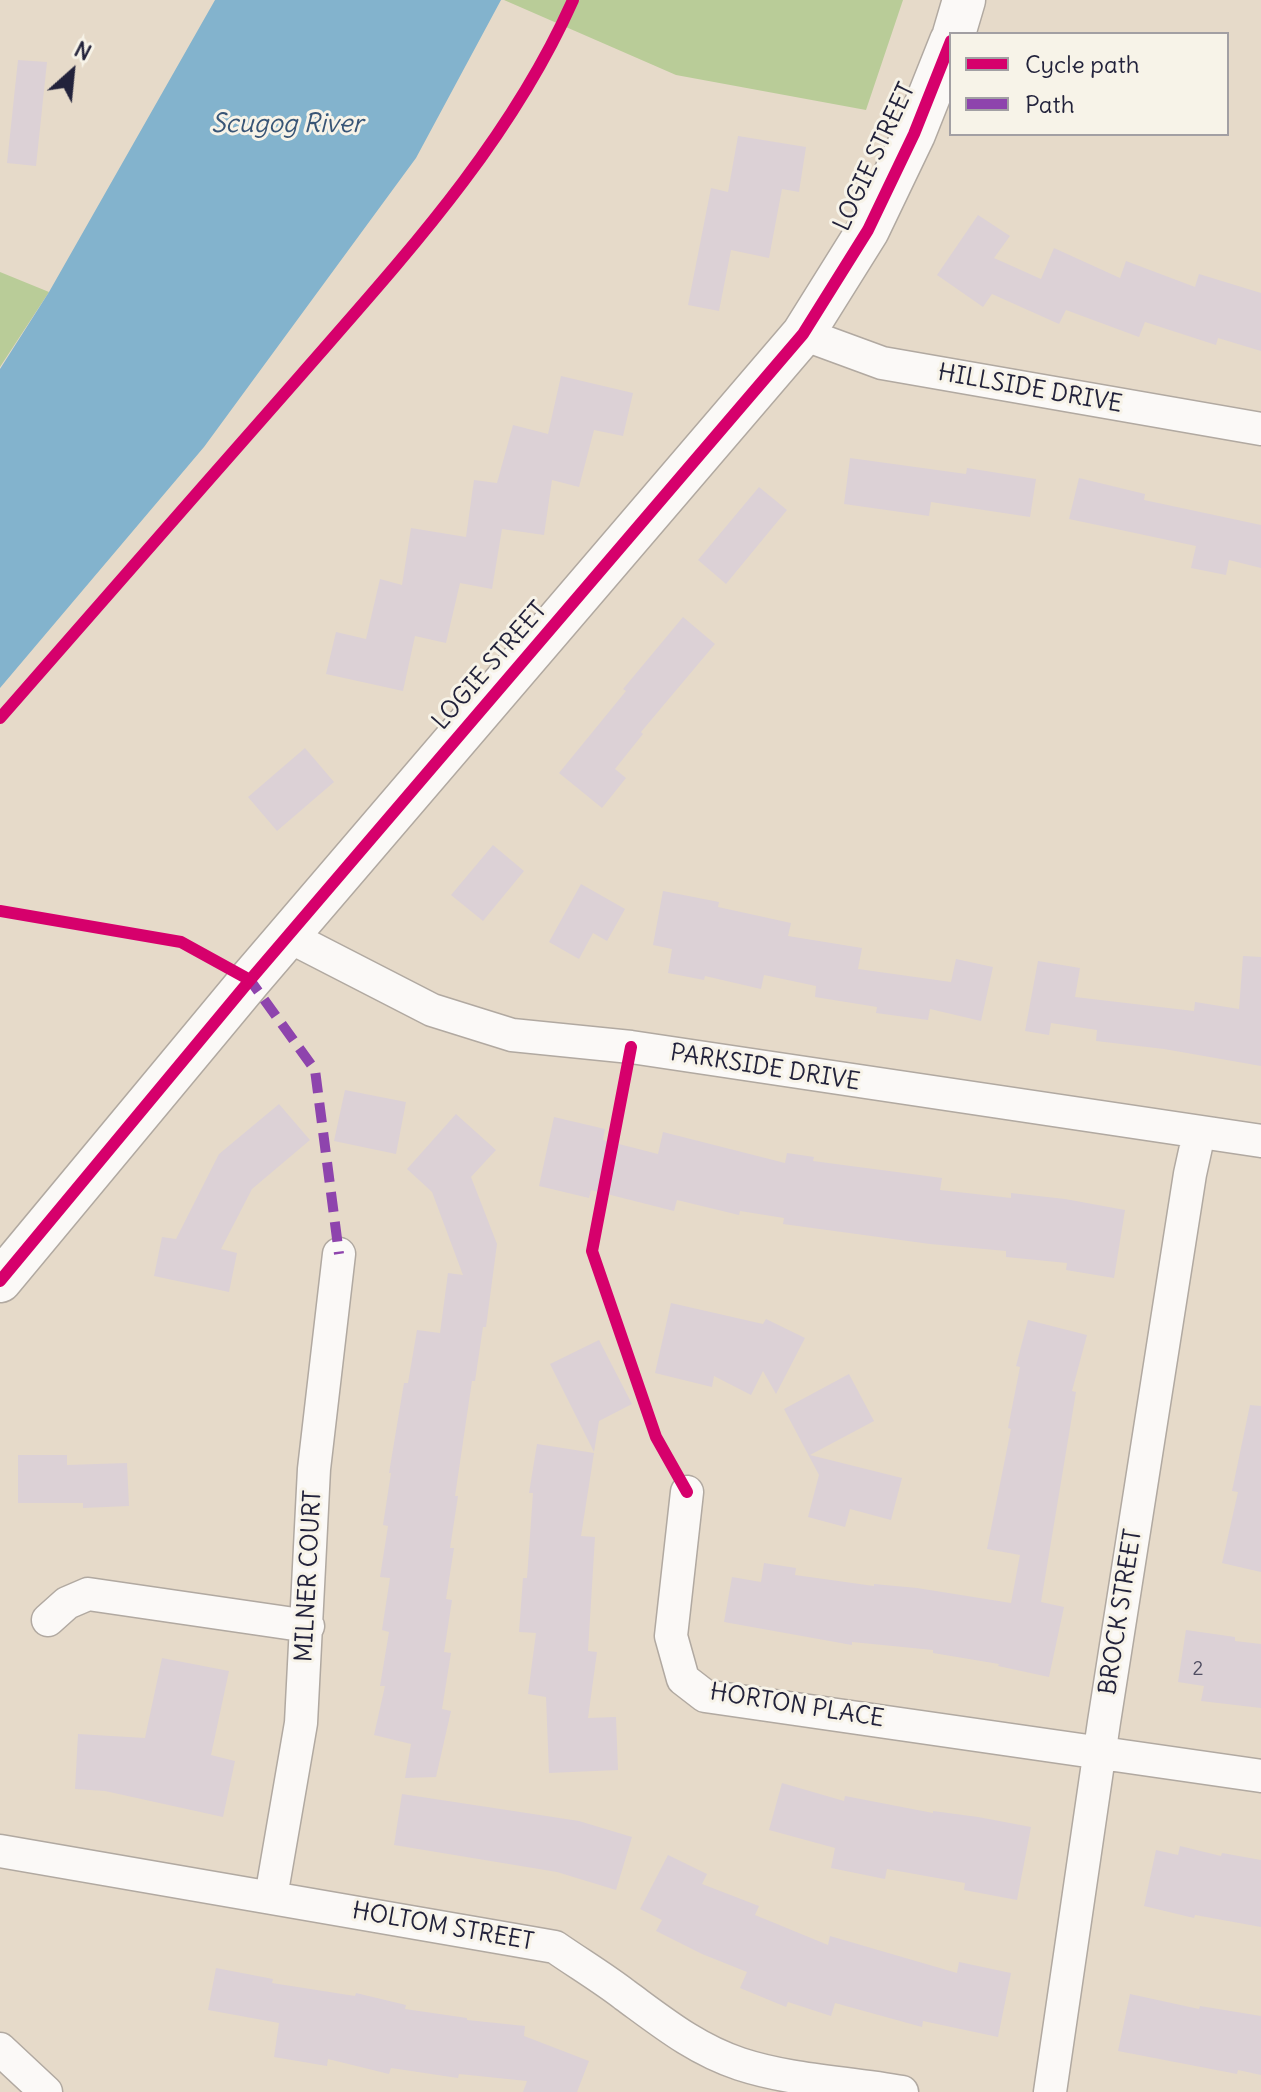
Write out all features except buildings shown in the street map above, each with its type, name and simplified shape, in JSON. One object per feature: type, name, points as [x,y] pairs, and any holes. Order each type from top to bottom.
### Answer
[{"type":"street","points":[[955,32],[964,0]]},
{"type":"street","name":"LOGIE STREET","points":[[0,1281],[288,936],[803,334],[868,230],[914,134],[949,46]]},
{"type":"street","name":"HILLSIDE DRIVE","points":[[803,334],[882,363],[1261,429]]},
{"type":"street","name":"PARKSIDE DRIVE","points":[[288,936],[432,1010],[512,1035],[631,1047],[1261,1141]]},
{"type":"street","name":"BROCK STREET","points":[[1050,2092],[1190,1174],[1199,1133]]},
{"type":"street","name":"MILNER COURT","points":[[271,1897],[301,1723],[314,1469],[339,1254]]},
{"type":"street","name":"HORTON PLACE","points":[[687,1492],[671,1636],[683,1679],[705,1696],[1261,1776]]},
{"type":"street","points":[[48,1620],[67,1603],[88,1594],[308,1626]]},
{"type":"street","name":"HOLTOM STREET","points":[[0,1851],[555,1947],[682,2038],[738,2063],[793,2077],[902,2092]]},
{"type":"street","points":[[0,2049],[10,2055],[46,2092]]},
{"type":"green space","points":[[504,0],[903,0],[866,110],[676,75]]},
{"type":"green space","points":[[0,272],[49,292],[0,367]]},
{"type":"water","name":"Scugog River","points":[[215,0],[501,0],[416,158],[204,447],[0,688],[0,369],[49,292]]},
{"type":"marked path","points":[[245,977],[315,1070],[339,1254]]},
{"type":"cycle path","points":[[0,718],[377,288],[451,198],[518,103],[573,0]]},
{"type":"cycle path","points":[[0,1281],[250,980],[803,334],[868,230],[914,134],[949,46]]},
{"type":"cycle path","points":[[0,911],[181,942],[250,980]]},
{"type":"cycle path","points":[[631,1047],[592,1251],[656,1437],[687,1492]]}]
